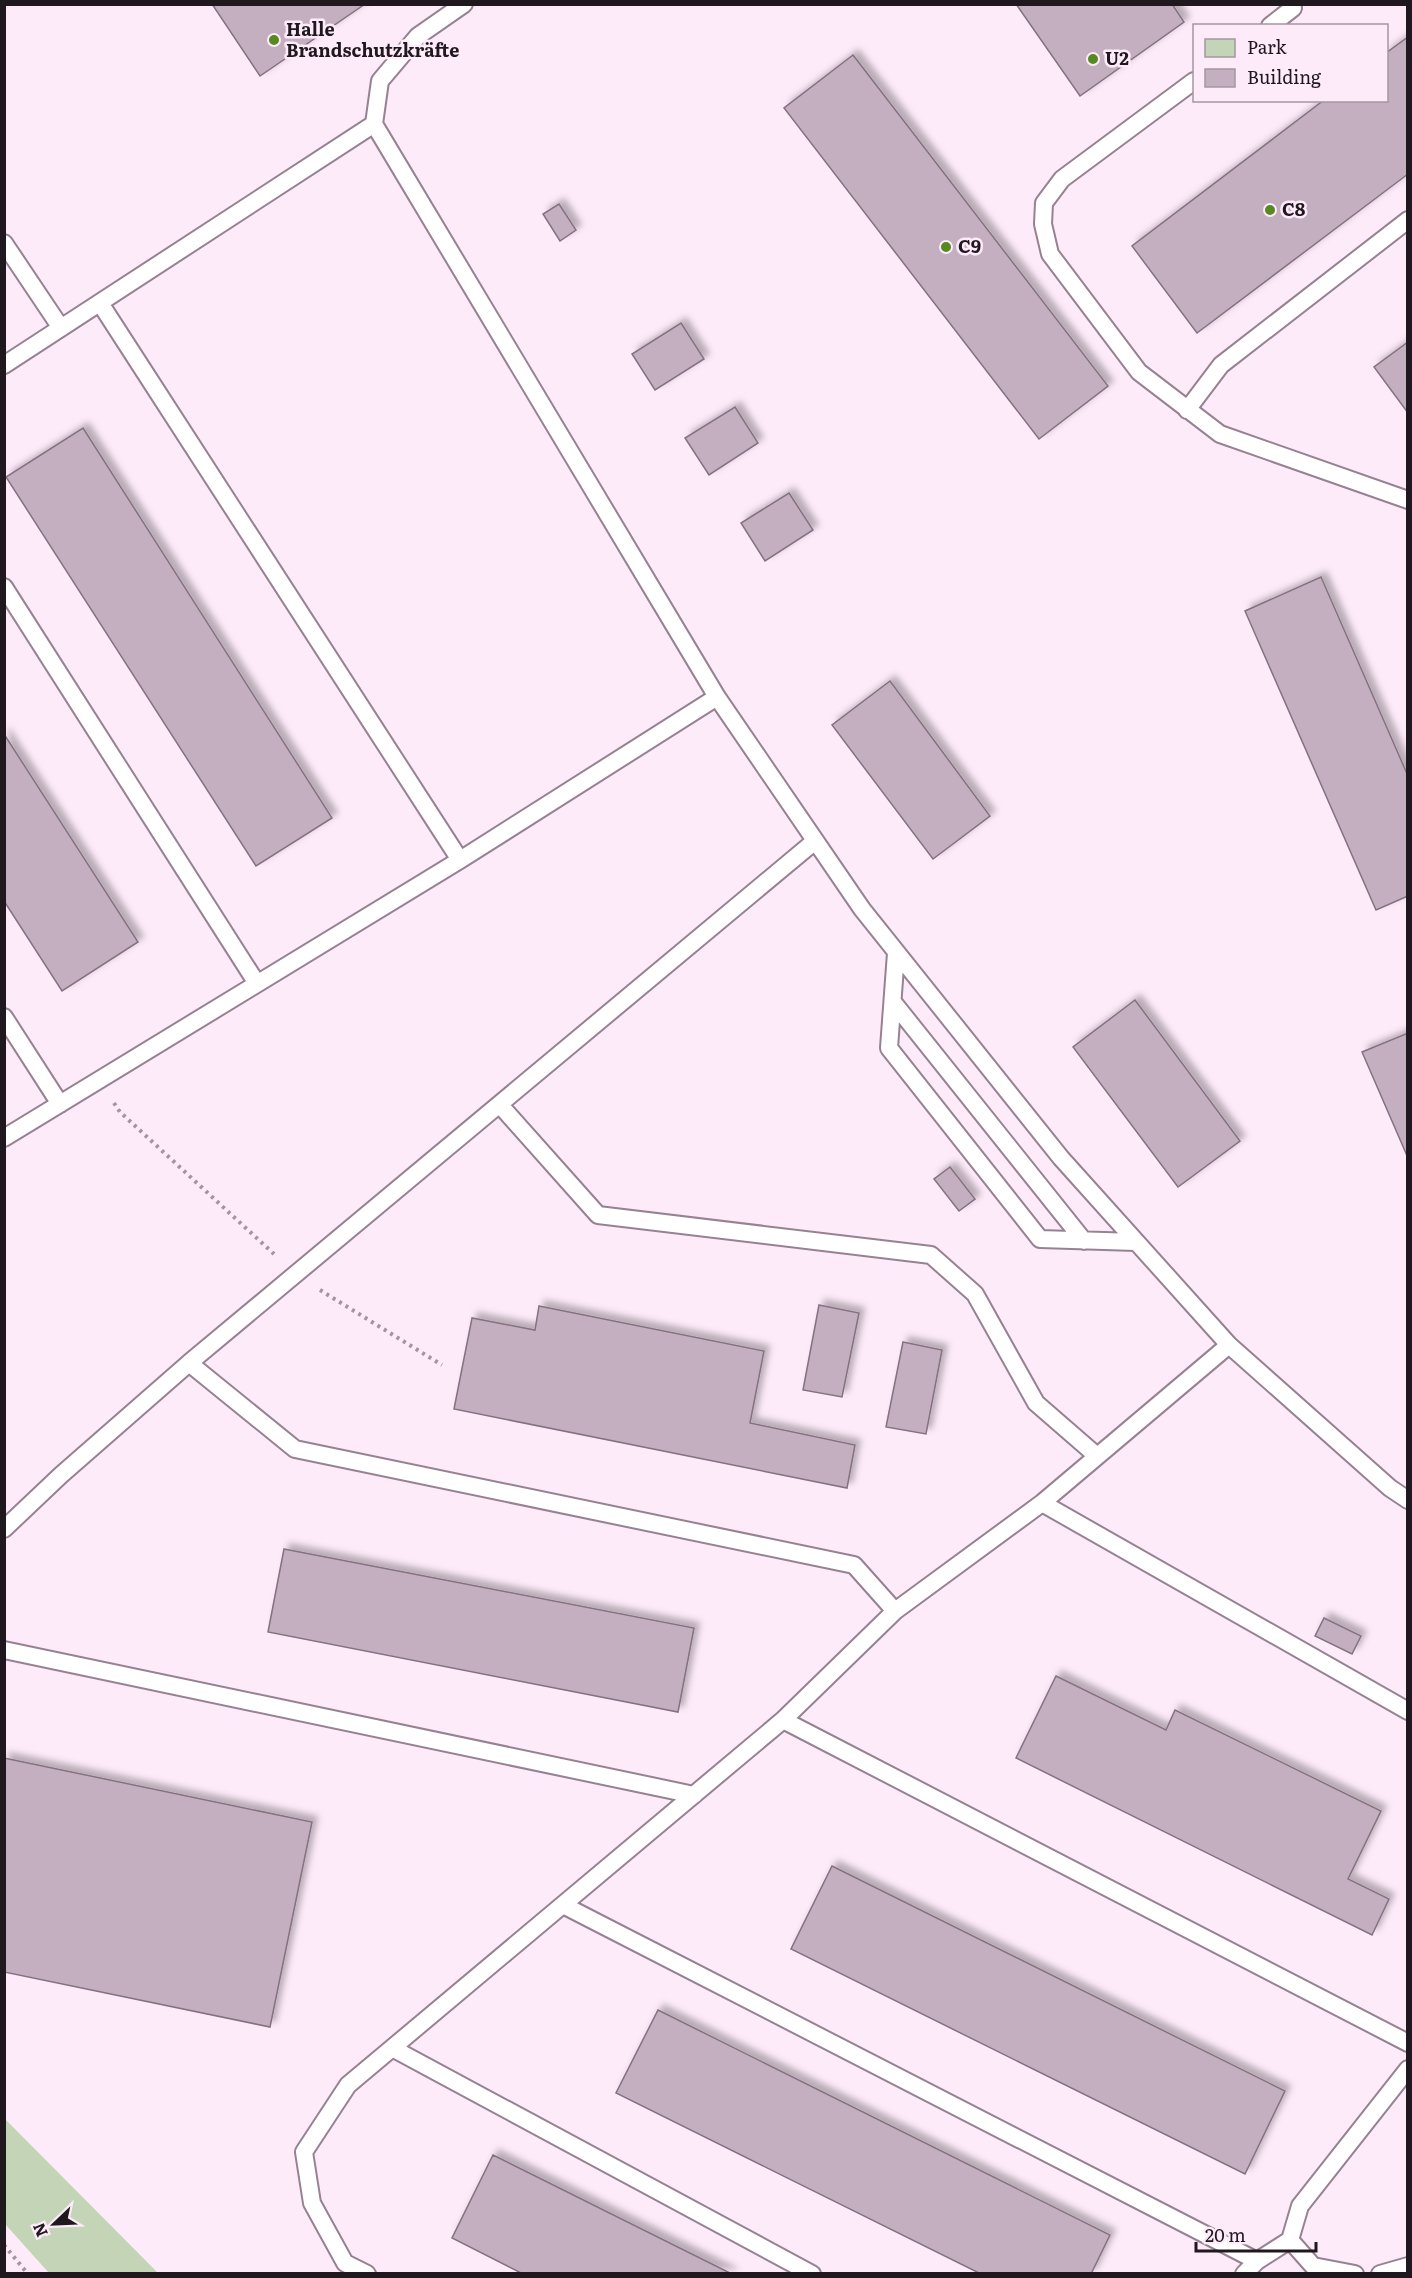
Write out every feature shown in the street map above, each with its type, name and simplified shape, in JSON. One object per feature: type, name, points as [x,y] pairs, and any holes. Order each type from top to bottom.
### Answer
[{"type":"lane","points":[[464,4],[418,36],[380,81],[374,124],[717,696],[862,909],[1061,1158],[1229,1346],[1407,1500]]},
{"type":"lane","points":[[1273,24],[1293,8]]},
{"type":"lane","points":[[1193,82],[1062,179],[1044,203],[1043,224],[1050,254],[1139,372],[1220,434],[1407,500]]},
{"type":"lane","points":[[4,365],[374,124]]},
{"type":"lane","points":[[1187,410],[1221,365],[1407,220]]},
{"type":"lane","points":[[4,243],[61,328]]},
{"type":"lane","points":[[100,303],[460,860]]},
{"type":"lane","points":[[4,587],[256,982]]},
{"type":"lane","points":[[4,1138],[256,982],[460,860],[717,696]]},
{"type":"lane","points":[[4,1529],[61,1475],[189,1363],[815,841]]},
{"type":"lane","points":[[896,952],[890,1048],[1040,1239],[1136,1242]]},
{"type":"lane","points":[[892,1002],[1084,1241]]},
{"type":"lane","points":[[4,1017],[60,1104]]},
{"type":"lane","points":[[500,1105],[598,1215],[931,1255],[975,1294],[1036,1403],[1097,1456]]},
{"type":"lane","points":[[367,2274],[345,2263],[312,2203],[304,2152],[348,2085],[783,1720],[895,1611],[1042,1503],[1229,1346]]},
{"type":"lane","points":[[189,1363],[295,1449],[854,1564],[895,1611]]},
{"type":"lane","points":[[1042,1503],[1407,1711]]},
{"type":"lane","points":[[4,1650],[694,1794]]},
{"type":"lane","points":[[783,1720],[1407,2043]]},
{"type":"lane","points":[[563,1905],[1257,2261]]},
{"type":"lane","points":[[392,2048],[812,2274]]},
{"type":"lane","points":[[1244,2274],[1257,2261],[1290,2240],[1300,2206],[1407,2069]]},
{"type":"lane","points":[[1290,2240],[1314,2266],[1355,2274]]},
{"type":"lane","points":[[1380,2274],[1407,2266]]},
{"type":"path","points":[[97,1081],[120,1112],[296,1275],[442,1365]]},
{"type":"path","points":[[4,2245],[28,2274]]},
{"type":"green space","points":[[5,2119],[158,2273],[49,2273],[5,2224]]},
{"type":"building","name":"Halle Brandschutzkräfte","points":[[212,4],[365,4],[260,76]]},
{"type":"building","name":"U2","points":[[1016,4],[1172,4],[1184,22],[1080,96]]},
{"type":"building","name":"C8","points":[[1408,37],[1408,174],[1197,333],[1132,246],[1321,102],[1388,102],[1388,52]]},
{"type":"building","name":"C9","points":[[853,55],[1108,386],[1039,439],[784,108]]},
{"type":"building","points":[[559,204],[576,230],[560,241],[543,214]]},
{"type":"building","points":[[681,323],[704,359],[655,390],[632,354]]},
{"type":"building","points":[[1408,342],[1408,413],[1374,367]]},
{"type":"building","points":[[735,407],[758,443],[709,475],[685,438]]},
{"type":"building","points":[[83,428],[332,818],[256,866],[6,477]]},
{"type":"building","points":[[789,493],[813,530],[765,561],[741,523]]},
{"type":"building","points":[[1321,577],[1408,776],[1408,896],[1376,910],[1245,611]]},
{"type":"building","points":[[890,681],[990,816],[933,859],[832,725]]},
{"type":"building","points":[[4,734],[138,942],[62,991],[4,901]]},
{"type":"building","points":[[1135,1000],[1240,1141],[1178,1187],[1073,1047]]},
{"type":"building","points":[[1408,1033],[1408,1158],[1362,1052]]},
{"type":"building","points":[[950,1167],[975,1199],[959,1211],[934,1179]]},
{"type":"building","points":[[819,1305],[859,1313],[842,1397],[803,1390]]},
{"type":"building","points":[[539,1306],[764,1351],[750,1423],[855,1445],[847,1488],[454,1409],[472,1318],[535,1330]]},
{"type":"building","points":[[903,1342],[942,1350],[926,1434],[886,1427]]},
{"type":"building","points":[[284,1549],[694,1628],[678,1712],[268,1632]]},
{"type":"building","points":[[1324,1618],[1361,1636],[1352,1654],[1315,1636]]},
{"type":"building","points":[[1056,1676],[1166,1730],[1175,1710],[1381,1811],[1348,1879],[1389,1899],[1372,1935],[1016,1758]]},
{"type":"building","points":[[4,1758],[312,1822],[270,2027],[4,1972]]},
{"type":"building","points":[[832,1866],[1285,2091],[1245,2174],[791,1949]]},
{"type":"building","points":[[658,2010],[1110,2235],[1091,2274],[981,2274],[616,2093]]},
{"type":"building","points":[[493,2155],[732,2274],[523,2274],[452,2238]]},
{"type":"place","name":"Halle Brandschutzkräfte","points":[[274,40]]},
{"type":"place","name":"U2","points":[[1093,59]]},
{"type":"place","name":"C8","points":[[1270,210]]},
{"type":"place","name":"C9","points":[[946,247]]}]
